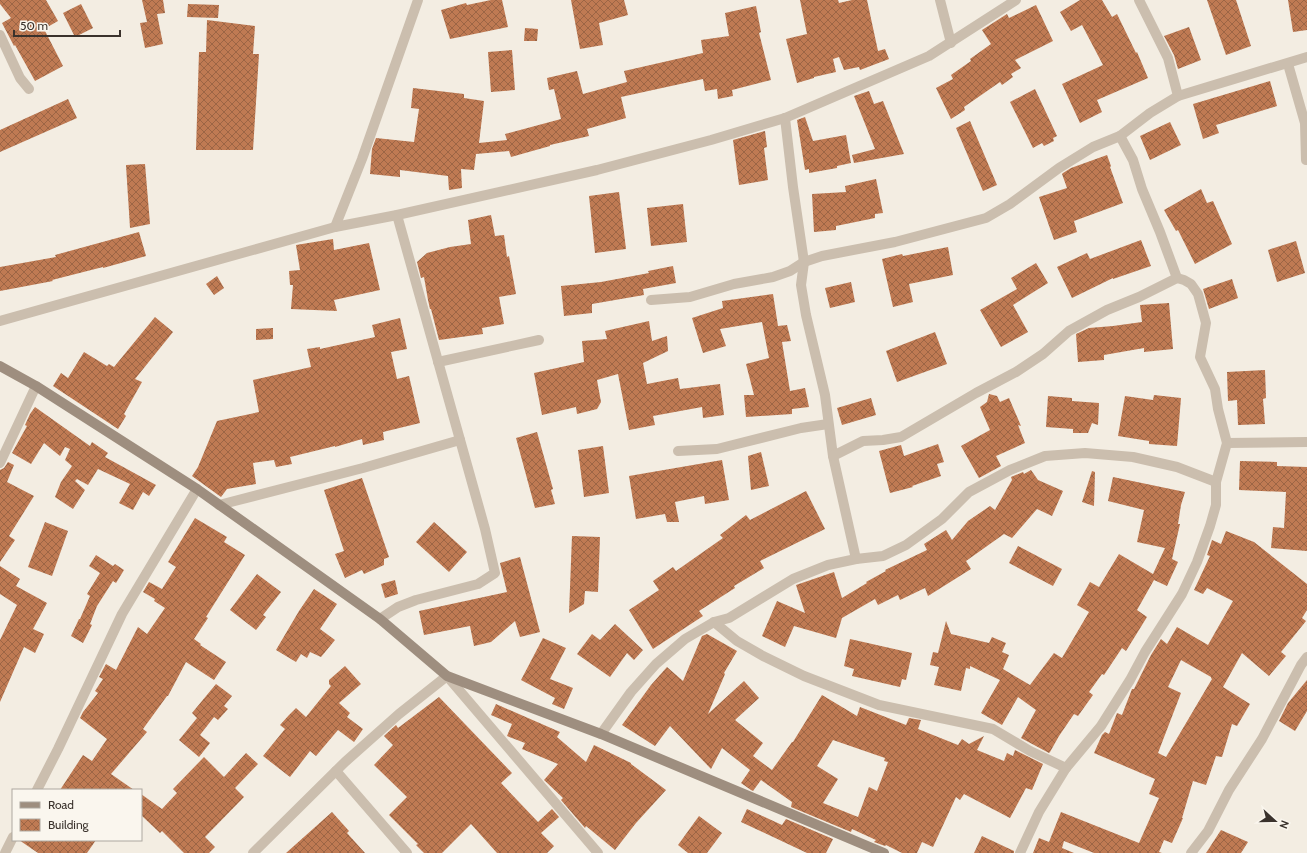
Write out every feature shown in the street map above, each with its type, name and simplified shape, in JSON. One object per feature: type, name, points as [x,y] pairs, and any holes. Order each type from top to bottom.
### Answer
[{"type":"street","points":[[335,227],[362,159],[418,0]]},
{"type":"street","points":[[940,0],[951,43]]},
{"type":"street","points":[[0,321],[335,227],[397,215],[597,170],[711,140],[785,118],[929,56],[1016,0]]},
{"type":"street","points":[[1139,0],[1168,58],[1178,96]]},
{"type":"street","points":[[0,35],[20,78],[29,89]]},
{"type":"street","points":[[651,300],[690,296],[734,284],[773,277],[790,271],[804,262],[822,256],[895,242],[986,218],[1010,204],[1059,168],[1093,147],[1120,136],[1150,113],[1178,96],[1288,64],[1307,57]]},
{"type":"street","points":[[1288,64],[1305,123],[1306,160]]},
{"type":"street","points":[[785,118],[804,262],[801,285],[806,315],[825,395],[833,456],[856,559]]},
{"type":"street","points":[[1120,136],[1133,160],[1142,189],[1166,246],[1177,278]]},
{"type":"street","points":[[380,619],[398,607],[416,600],[478,584],[495,574],[485,529],[397,215]]},
{"type":"street","points":[[833,456],[863,441],[901,437],[976,393],[1016,372],[1043,354],[1069,331],[1107,310],[1139,297],[1177,278],[1191,284],[1198,294],[1206,323],[1200,357],[1215,389],[1218,409],[1227,443],[1216,482],[1216,505],[1210,526],[1197,562],[1182,594],[1145,652],[1130,680],[1101,726],[1066,768],[1039,812],[1020,853]]},
{"type":"street","points":[[438,362],[539,340]]},
{"type":"street","points":[[0,366],[36,386],[197,489],[380,619],[447,676],[598,853]]},
{"type":"street","points":[[0,463],[36,386]]},
{"type":"street","points":[[678,451],[717,450],[801,428],[828,424]]},
{"type":"street","points":[[220,505],[363,468],[460,440]]},
{"type":"street","points":[[1227,443],[1307,442]]},
{"type":"street","points":[[601,734],[631,692],[656,664],[685,639],[714,622],[729,618],[792,579],[828,565],[856,559],[883,556],[906,545],[942,519],[969,492],[1010,470],[1045,456],[1085,453],[1133,457],[1177,467],[1216,482]]},
{"type":"street","points":[[38,789],[122,614],[197,489]]},
{"type":"street","points":[[714,622],[737,641],[763,656],[804,676],[879,705],[992,729],[1030,751],[1066,768]]},
{"type":"street","points":[[1191,853],[1208,831],[1229,790],[1262,739],[1301,665],[1307,657]]},
{"type":"street","points":[[447,676],[601,734],[884,853]]},
{"type":"street","points":[[253,853],[336,771],[399,714],[447,676]]},
{"type":"street","points":[[336,771],[407,853]]},
{"type":"street","points":[[5,853],[12,839]]},
{"type":"building","points":[[0,0],[46,0],[58,21],[44,29],[63,66],[35,81],[2,23],[11,18],[0,4]]},
{"type":"building","points":[[142,0],[163,0],[165,13],[157,14],[163,44],[145,48],[140,23],[147,22]]},
{"type":"building","points":[[491,0],[502,0],[508,27],[450,39],[441,10],[466,3],[467,5]]},
{"type":"building","points":[[571,0],[624,0],[628,15],[599,23],[603,45],[580,49]]},
{"type":"building","points":[[800,0],[838,0],[839,3],[852,0],[867,0],[878,51],[885,49],[889,59],[860,70],[859,67],[844,70],[839,57],[833,59],[836,72],[797,83],[786,39],[807,34]]},
{"type":"building","points":[[1080,0],[1102,0],[1112,17],[1117,14],[1136,53],[1137,52],[1148,78],[1097,100],[1102,112],[1080,123],[1062,84],[1103,65],[1082,25],[1071,31],[1060,12]]},
{"type":"building","points":[[1207,0],[1236,0],[1251,46],[1226,55]]},
{"type":"building","points":[[1288,0],[1307,0],[1307,30],[1293,32]]},
{"type":"building","points":[[81,4],[93,28],[75,37],[63,13]]},
{"type":"building","points":[[188,4],[219,5],[218,18],[187,17]]},
{"type":"building","points":[[1036,5],[1053,41],[1015,60],[1021,68],[1011,74],[1013,77],[1002,85],[1000,82],[964,107],[965,110],[951,119],[936,88],[953,79],[951,75],[991,44],[982,30],[1007,14],[1009,18]]},
{"type":"building","points":[[756,6],[761,32],[759,33],[771,80],[732,90],[733,96],[718,99],[717,89],[705,91],[703,79],[621,97],[626,118],[587,129],[589,136],[550,145],[511,157],[509,151],[476,154],[474,170],[461,169],[462,188],[449,190],[448,176],[400,170],[400,177],[370,174],[372,149],[376,138],[414,142],[419,109],[411,108],[413,88],[464,94],[464,98],[484,101],[479,143],[507,140],[505,134],[561,119],[554,89],[549,90],[547,78],[577,71],[583,94],[627,82],[624,71],[703,53],[701,40],[729,36],[725,13]]},
{"type":"building","points":[[207,20],[255,26],[253,54],[259,54],[253,150],[196,150],[199,52],[206,52]]},
{"type":"building","points":[[1189,27],[1201,60],[1178,69],[1174,55],[1164,36]]},
{"type":"building","points":[[525,28],[538,29],[537,41],[524,41]]},
{"type":"building","points":[[512,50],[515,90],[491,92],[488,52]]},
{"type":"building","points":[[1270,81],[1277,106],[1216,125],[1219,133],[1203,139],[1193,104]]},
{"type":"building","points":[[1035,89],[1057,136],[1053,138],[1054,141],[1044,146],[1042,143],[1033,148],[1010,102]]},
{"type":"building","points":[[869,91],[874,104],[883,101],[904,154],[854,163],[852,155],[875,149],[854,96]]},
{"type":"building","points":[[68,99],[77,118],[0,152],[0,130]]},
{"type":"building","points":[[805,117],[813,141],[846,135],[851,163],[837,166],[837,168],[809,173],[809,169],[805,170],[797,120]]},
{"type":"building","points":[[970,121],[997,185],[983,191],[956,128]]},
{"type":"building","points":[[1170,122],[1181,145],[1150,160],[1140,136]]},
{"type":"building","points":[[765,131],[767,147],[764,148],[768,180],[739,185],[733,140]]},
{"type":"building","points":[[1107,155],[1123,203],[1074,221],[1077,232],[1054,240],[1039,197],[1067,188],[1062,174],[1071,168]]},
{"type":"building","points":[[145,164],[150,224],[130,228],[126,165]]},
{"type":"building","points":[[876,179],[883,213],[875,214],[875,218],[836,226],[836,230],[814,232],[812,194],[846,192],[845,186]]},
{"type":"building","points":[[1201,189],[1207,203],[1213,201],[1232,244],[1195,264],[1178,230],[1176,231],[1164,210]]},
{"type":"building","points":[[619,192],[626,249],[595,253],[589,196]]},
{"type":"building","points":[[683,204],[687,242],[651,246],[647,208]]},
{"type":"building","points":[[491,215],[495,236],[504,235],[507,257],[509,256],[516,294],[499,297],[504,324],[482,328],[483,334],[439,340],[430,309],[424,277],[421,278],[417,262],[427,253],[450,247],[471,244],[468,220]]},
{"type":"building","points":[[139,232],[146,256],[52,280],[53,281],[0,291],[0,267],[56,257],[55,255]]},
{"type":"building","points":[[333,239],[334,250],[369,243],[380,290],[334,300],[337,311],[291,309],[293,285],[290,285],[289,271],[300,270],[296,245]]},
{"type":"building","points":[[1141,240],[1151,266],[1113,278],[1072,298],[1057,267],[1087,253],[1090,259]]},
{"type":"building","points":[[1296,241],[1305,273],[1277,282],[1268,250]]},
{"type":"building","points":[[948,247],[953,275],[909,284],[913,302],[893,307],[882,259],[902,254],[903,256]]},
{"type":"building","points":[[1036,263],[1048,283],[1013,305],[1028,332],[1001,347],[980,310],[1017,289],[1011,278]]},
{"type":"building","points":[[673,266],[676,283],[643,289],[644,295],[592,304],[592,313],[564,316],[561,286],[601,282],[649,273],[648,271]]},
{"type":"building","points":[[217,276],[224,288],[214,295],[206,284]]},
{"type":"building","points":[[1232,279],[1238,298],[1209,309],[1203,289]]},
{"type":"building","points":[[851,282],[855,302],[830,308],[825,288]]},
{"type":"building","points":[[773,294],[778,326],[787,325],[791,341],[782,342],[790,391],[805,388],[809,407],[792,409],[792,414],[746,417],[744,395],[754,395],[746,364],[769,358],[762,322],[720,329],[726,346],[703,353],[692,318],[723,308],[722,301]]},
{"type":"building","points":[[1169,303],[1173,349],[1144,352],[1144,348],[1104,355],[1104,360],[1078,362],[1076,334],[1089,328],[1142,322],[1140,305]]},
{"type":"building","points":[[155,317],[173,332],[135,379],[142,382],[124,414],[126,416],[118,429],[53,386],[61,373],[68,378],[84,352],[107,366],[109,364],[114,367]]},
{"type":"building","points":[[400,318],[407,349],[391,352],[397,379],[409,376],[420,423],[383,432],[384,440],[363,445],[362,439],[335,447],[290,457],[292,464],[276,467],[274,460],[253,463],[256,484],[227,489],[221,497],[192,476],[198,467],[217,421],[259,412],[253,380],[311,367],[307,349],[320,347],[320,349],[375,337],[372,325]]},
{"type":"building","points":[[649,321],[652,341],[667,336],[668,351],[643,363],[647,384],[678,378],[680,389],[720,384],[724,415],[703,418],[702,407],[653,416],[655,425],[629,430],[618,374],[597,380],[601,402],[597,409],[577,414],[576,407],[542,415],[534,373],[584,362],[582,341],[607,339],[605,331]]},
{"type":"building","points":[[273,328],[273,339],[256,340],[256,329]]},
{"type":"building","points":[[935,332],[947,364],[897,382],[886,351]]},
{"type":"building","points":[[1265,370],[1266,398],[1263,399],[1265,424],[1238,425],[1237,400],[1228,401],[1227,372]]},
{"type":"building","points":[[989,394],[997,396],[1000,402],[1009,398],[1021,426],[1018,425],[1025,443],[996,456],[1001,466],[979,478],[961,446],[990,430],[980,407],[987,402]]},
{"type":"building","points":[[1154,395],[1181,398],[1177,446],[1149,444],[1149,441],[1118,436],[1125,396],[1153,400]]},
{"type":"building","points":[[1048,396],[1072,398],[1072,401],[1099,403],[1098,425],[1092,423],[1088,433],[1073,433],[1073,429],[1046,427]]},
{"type":"building","points":[[871,398],[876,415],[842,425],[837,408]]},
{"type":"building","points":[[35,407],[90,446],[92,442],[108,453],[105,457],[156,485],[149,496],[143,492],[133,510],[119,503],[130,484],[98,469],[88,485],[77,479],[75,481],[85,490],[73,509],[55,497],[61,482],[72,466],[65,460],[70,449],[65,447],[60,456],[44,443],[31,464],[12,453],[27,426],[25,425],[30,414]]},
{"type":"building","points":[[537,432],[553,489],[551,490],[555,504],[535,508],[516,438]]},
{"type":"building","points":[[938,444],[944,462],[937,464],[941,476],[912,486],[913,487],[890,493],[879,451],[901,445],[904,456]]},
{"type":"building","points":[[603,446],[609,493],[584,497],[578,450]]},
{"type":"building","points":[[761,452],[769,486],[751,490],[748,456]]},
{"type":"building","points":[[722,460],[729,500],[705,504],[704,496],[675,502],[679,522],[667,522],[665,514],[636,519],[629,476]]},
{"type":"building","points":[[1240,461],[1277,462],[1277,466],[1307,467],[1307,551],[1271,548],[1273,527],[1284,528],[1286,492],[1239,490]]},
{"type":"building","points":[[8,462],[14,465],[7,482],[34,496],[9,536],[15,540],[0,562],[0,470],[4,468]]},
{"type":"building","points":[[1031,470],[1038,480],[1063,491],[1052,516],[1037,509],[1012,538],[1004,534],[966,561],[971,569],[928,596],[925,588],[900,600],[898,595],[878,605],[875,599],[842,618],[836,638],[794,626],[785,647],[762,636],[777,601],[805,613],[796,585],[834,572],[842,598],[886,571],[885,570],[927,550],[924,544],[946,530],[952,540],[968,521],[990,506],[995,510],[1012,480],[1011,477],[1023,472],[1024,474]]},
{"type":"building","points":[[1092,471],[1095,472],[1094,506],[1082,502]]},
{"type":"building","points":[[1113,477],[1185,492],[1181,505],[1178,524],[1180,524],[1172,559],[1178,562],[1167,586],[1154,580],[1137,610],[1147,617],[1126,651],[1122,648],[1104,675],[1102,674],[1089,692],[1093,695],[1078,716],[1074,714],[1049,753],[1021,738],[1036,710],[1018,697],[1002,725],[981,713],[1000,680],[970,666],[970,669],[966,668],[961,691],[934,685],[939,667],[930,665],[933,652],[938,653],[946,621],[951,634],[989,643],[992,637],[1006,643],[1002,652],[1009,655],[1003,669],[1030,685],[1054,653],[1062,658],[1089,612],[1077,605],[1090,582],[1099,587],[1119,554],[1153,574],[1165,548],[1137,542],[1144,510],[1108,501]]},
{"type":"building","points":[[362,478],[389,557],[384,559],[384,565],[364,574],[362,570],[345,578],[335,554],[344,551],[324,490]]},
{"type":"building","points":[[806,491],[825,529],[760,561],[764,568],[734,586],[735,588],[699,611],[703,616],[653,649],[629,610],[659,590],[653,581],[673,567],[676,571],[723,538],[720,535],[746,515],[750,520]]},
{"type":"building","points":[[195,518],[227,537],[224,542],[245,555],[194,639],[201,644],[200,645],[226,662],[214,680],[186,662],[168,696],[143,729],[147,732],[111,774],[133,789],[61,789],[83,755],[92,761],[107,739],[80,718],[98,693],[95,691],[103,679],[99,677],[106,664],[116,670],[138,627],[147,634],[165,608],[154,601],[155,599],[143,592],[149,582],[162,589],[176,567],[168,562]]},
{"type":"building","points":[[45,522],[68,531],[52,576],[28,567]]},
{"type":"building","points":[[434,522],[467,552],[449,572],[416,542]]},
{"type":"building","points":[[1226,531],[1254,542],[1307,584],[1307,610],[1302,618],[1306,621],[1281,652],[1286,656],[1269,676],[1242,653],[1223,687],[1250,704],[1237,726],[1232,724],[1222,757],[1216,756],[1206,785],[1193,781],[1183,818],[1172,843],[1164,840],[1159,852],[1162,853],[1094,853],[1064,841],[1062,848],[1074,853],[1033,853],[1039,838],[1049,842],[1061,812],[1139,843],[1159,798],[1149,794],[1155,779],[1094,753],[1102,735],[1105,732],[1109,734],[1117,713],[1122,715],[1132,689],[1134,689],[1161,639],[1167,644],[1177,627],[1208,645],[1233,601],[1207,588],[1203,594],[1194,590],[1210,556],[1207,555],[1212,540],[1221,544]],"holes":[[[1181,660],[1212,679],[1166,757],[1158,753],[1181,693],[1168,687]]]},
{"type":"building","points":[[572,536],[600,537],[598,592],[585,591],[584,604],[569,613]]},
{"type":"building","points":[[1018,546],[1062,569],[1053,586],[1009,563]]},
{"type":"building","points":[[96,555],[113,566],[115,564],[124,570],[116,583],[113,581],[97,606],[90,624],[92,625],[83,643],[71,636],[90,596],[87,594],[100,573],[89,566]]},
{"type":"building","points":[[520,557],[540,632],[520,637],[515,621],[491,642],[474,646],[470,626],[424,635],[419,611],[507,592],[500,563]]},
{"type":"building","points":[[0,566],[20,579],[16,586],[47,603],[33,629],[44,634],[35,653],[24,647],[0,702],[0,640],[17,605],[0,594]]},
{"type":"building","points":[[257,574],[281,592],[263,615],[266,617],[256,630],[230,610]]},
{"type":"building","points":[[395,580],[398,594],[385,598],[381,584]]},
{"type":"building","points":[[314,589],[337,604],[320,629],[335,640],[321,657],[310,652],[307,658],[301,654],[296,662],[276,650]]},
{"type":"building","points":[[615,624],[643,650],[634,660],[627,653],[610,677],[577,654],[592,634],[600,640]]},
{"type":"building","points":[[707,634],[737,651],[724,673],[725,674],[708,714],[744,681],[759,698],[735,720],[763,743],[753,756],[772,770],[793,742],[822,695],[857,716],[860,707],[906,725],[909,718],[921,720],[918,729],[958,745],[962,739],[969,744],[984,736],[977,750],[1004,761],[1007,753],[1013,756],[1015,750],[1043,764],[1032,790],[1026,788],[1010,818],[964,794],[960,800],[956,797],[933,847],[922,842],[917,853],[902,853],[886,845],[885,846],[874,842],[876,840],[852,829],[851,832],[791,807],[792,802],[761,780],[753,791],[751,790],[741,783],[750,770],[722,748],[711,769],[670,726],[655,746],[622,725],[651,685],[667,667],[683,681],[702,636]],"holes":[[[833,740],[885,758],[884,761],[888,762],[877,791],[869,787],[858,817],[823,803],[838,779],[817,766]]]},
{"type":"building","points":[[543,638],[566,648],[550,679],[573,688],[564,709],[552,704],[555,698],[521,680]]},
{"type":"building","points":[[850,639],[912,653],[906,680],[902,679],[900,687],[852,676],[854,669],[844,666]]},
{"type":"building","points":[[345,666],[361,684],[339,703],[350,713],[347,717],[363,729],[354,742],[338,730],[316,756],[310,751],[290,777],[263,756],[285,729],[280,725],[289,715],[296,708],[306,717],[331,686],[329,684],[329,680]]},
{"type":"building","points":[[1307,680],[1307,711],[1295,731],[1279,721],[1288,703]]},
{"type":"building","points":[[216,684],[232,696],[224,706],[228,709],[218,720],[214,717],[200,735],[210,743],[199,757],[179,740],[197,718],[192,713]]},
{"type":"building","points":[[439,697],[512,773],[501,783],[538,822],[552,809],[559,817],[541,833],[554,846],[547,853],[497,853],[471,824],[442,853],[424,853],[416,845],[418,844],[389,815],[407,797],[374,765],[393,745],[384,736],[396,725],[398,728]]},
{"type":"building","points":[[496,704],[560,732],[557,737],[586,762],[594,745],[631,763],[666,790],[636,823],[615,850],[586,826],[585,828],[561,800],[563,798],[544,780],[558,764],[522,749],[525,743],[507,736],[512,724],[491,715]]},
{"type":"building","points":[[246,753],[258,764],[235,788],[244,797],[205,837],[215,847],[209,853],[184,853],[162,831],[160,833],[142,816],[142,795],[162,809],[177,793],[173,789],[204,757],[224,777]]},
{"type":"building","points":[[747,809],[782,825],[786,819],[833,839],[826,853],[807,853],[741,822]]},
{"type":"building","points":[[332,812],[349,831],[347,833],[365,853],[286,853]]},
{"type":"building","points":[[699,816],[722,833],[707,853],[688,853],[678,845]]},
{"type":"building","points":[[1221,830],[1248,842],[1241,853],[1206,853]]},
{"type":"building","points":[[982,836],[1014,851],[1014,853],[974,853]]},
{"type":"building","points":[[20,841],[95,841],[87,853],[38,853]]}]
